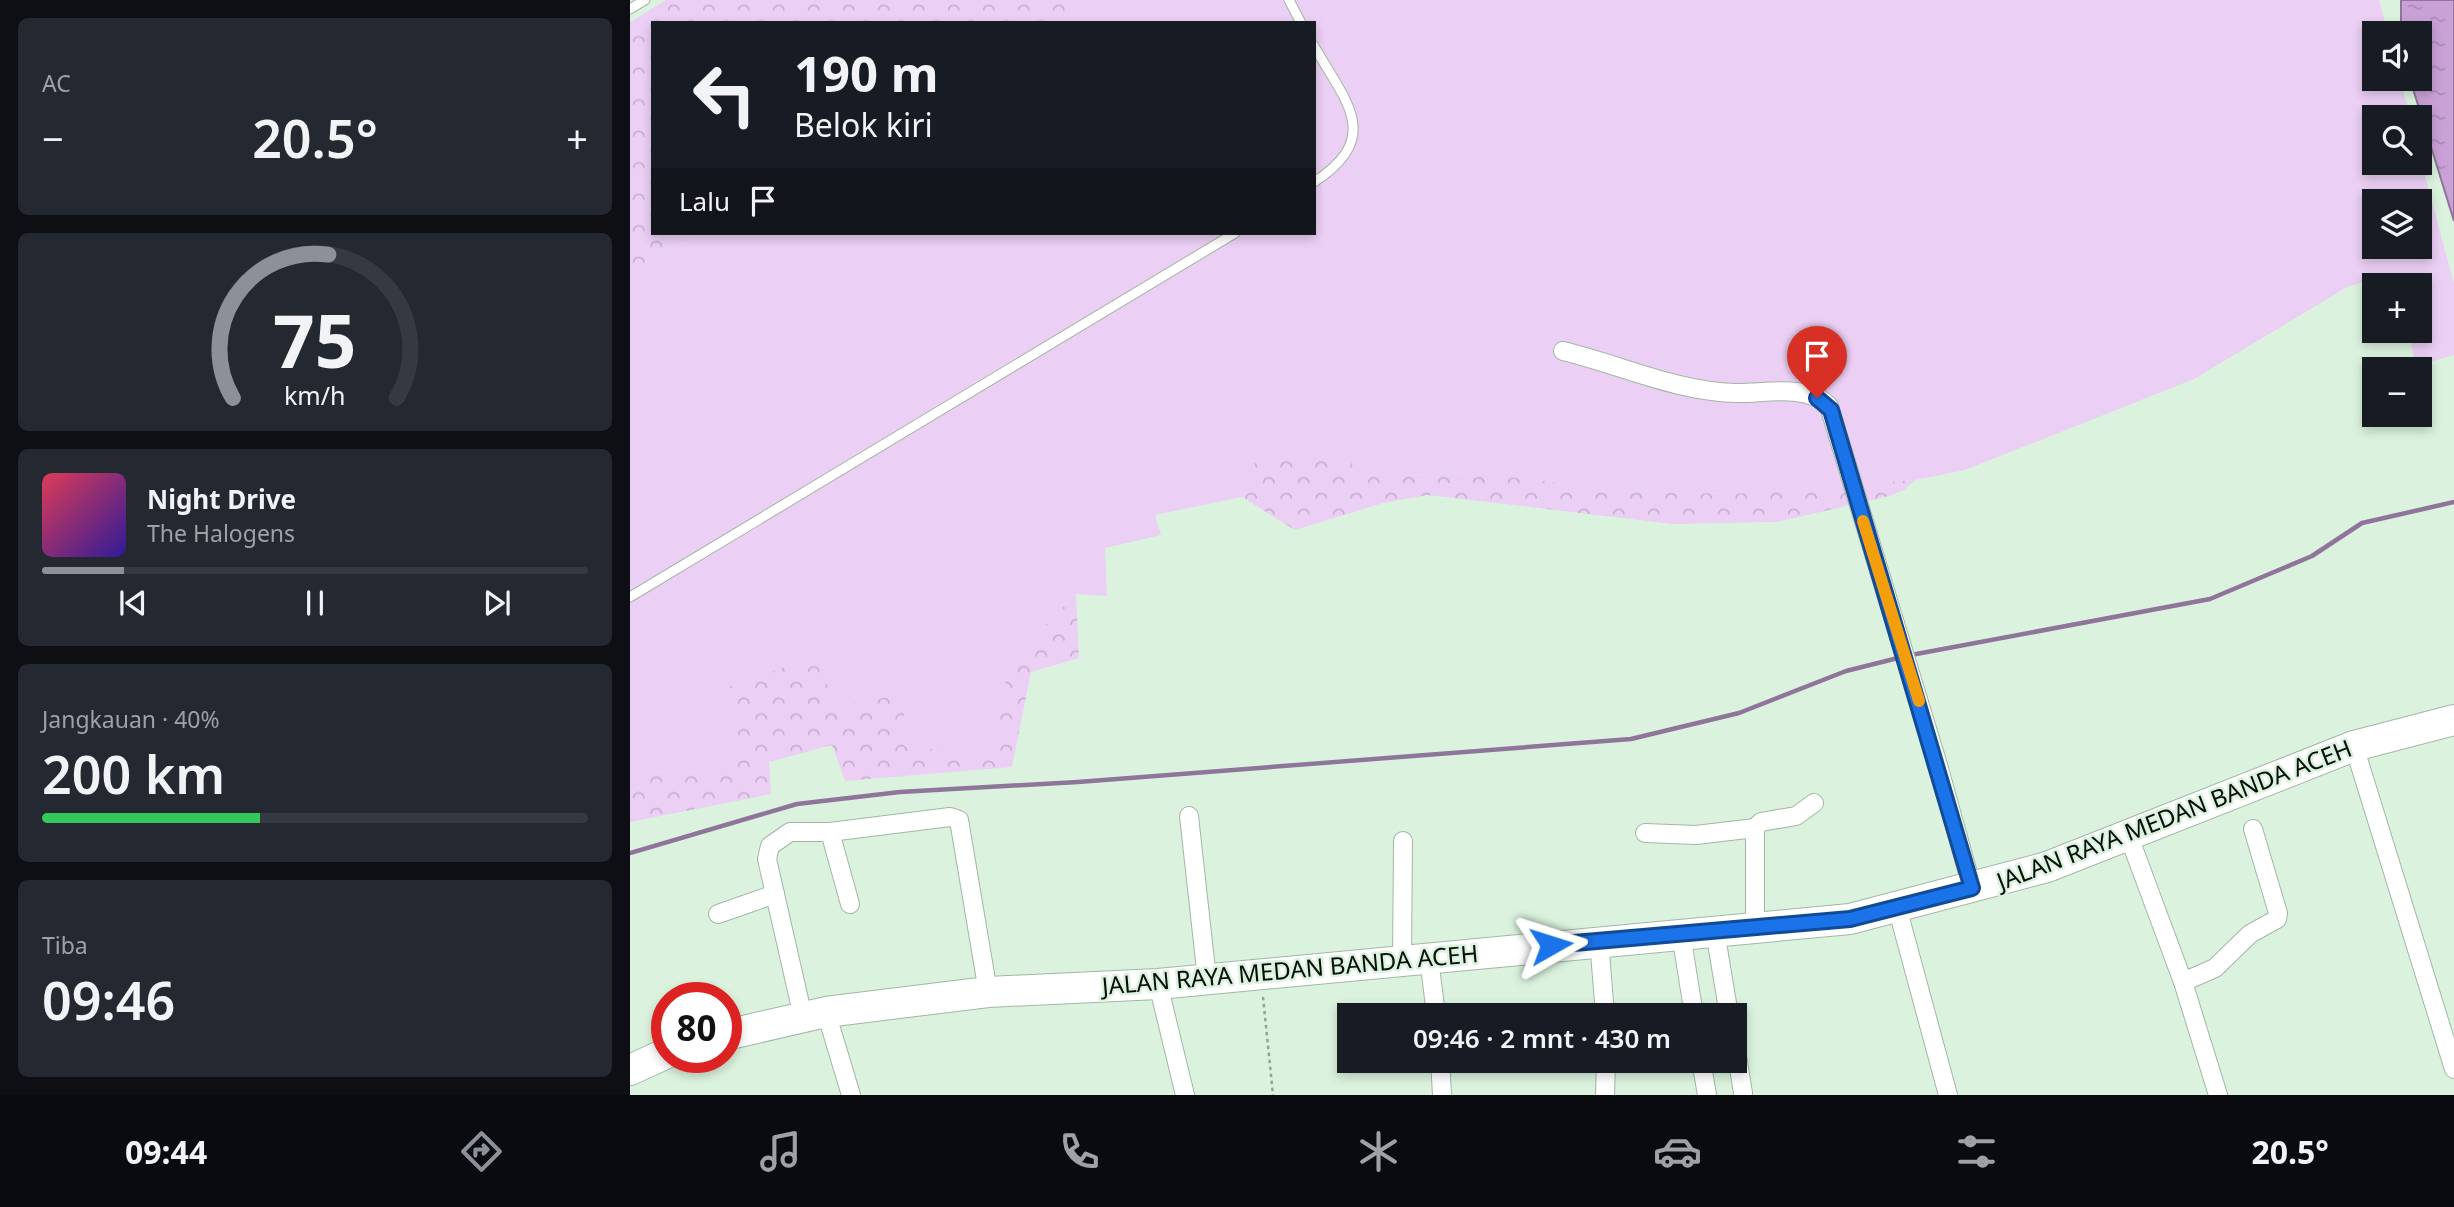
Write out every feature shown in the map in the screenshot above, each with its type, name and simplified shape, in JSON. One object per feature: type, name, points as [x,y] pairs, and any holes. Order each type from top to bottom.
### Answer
[{"type":"highway","name":"JALAN RAYA MEDAN BANDA ACEH","points":[[742,1031],[814,1015],[988,992],[1158,984],[1599,940],[1850,919],[2047,867],[2354,746],[2454,720]]},
{"type":"highway","points":[[630,1070],[651,1060]]},
{"type":"street","points":[[1563,351],[1691,389],[1789,392],[1824,401],[1831,410],[1836,436],[1914,685],[1972,888]]},
{"type":"street","points":[[2354,746],[2454,1069]]},
{"type":"street","points":[[1645,832],[1696,835],[1755,828],[1761,822],[1796,816],[1814,803]]},
{"type":"street","points":[[1189,816],[1207,979]]},
{"type":"street","points":[[851,1095],[814,1015],[775,894],[767,859],[770,846],[790,832],[830,832],[950,817],[959,820],[988,992]]},
{"type":"street","points":[[1755,828],[1755,928]]},
{"type":"street","points":[[2183,982],[2215,968],[2242,940],[2277,919],[2278,913],[2253,829]]},
{"type":"street","points":[[830,832],[850,904]]},
{"type":"street","points":[[2128,834],[2183,982],[2218,1095]]},
{"type":"street","points":[[1403,841],[1415,960],[1431,1003]]},
{"type":"street","points":[[718,914],[775,894]]},
{"type":"street","points":[[1897,907],[1948,1095]]},
{"type":"street","points":[[1715,932],[1727,1003]]},
{"type":"street","points":[[1681,934],[1692,1003]]},
{"type":"street","points":[[1599,940],[1604,1003]]},
{"type":"street","points":[[1158,984],[1185,1095]]},
{"type":"street","points":[[1441,1073],[1442,1095]]},
{"type":"street","points":[[1605,1095],[1606,1073]]},
{"type":"street","points":[[1704,1073],[1707,1095]]},
{"type":"street","points":[[1740,1073],[1743,1093]]},
{"type":"lane","points":[[630,9],[645,0]]},
{"type":"lane","points":[[1289,0],[1300,21]]},
{"type":"lane","points":[[1316,50],[1354,120],[1354,137],[1336,164],[1316,180]]},
{"type":"lane","points":[[630,597],[1232,235]]},
{"type":"path","points":[[1261,973],[1273,1095]]},
{"type":"green space","points":[[666,0],[1092,0],[1057,21],[651,21],[651,235],[696,235],[630,274],[630,22]]},
{"type":"green space","points":[[1092,0],[2379,0],[2385,21],[2362,21],[2362,91],[2403,91],[2407,105],[2362,105],[2362,175],[2425,175],[2429,189],[2362,189],[2362,259],[2432,259],[2432,202],[2454,284],[2454,355],[2432,361],[2432,357],[2414,357],[2411,343],[2432,343],[2432,273],[2362,273],[2362,282],[2347,287],[2194,379],[1965,470],[1915,480],[1733,494],[1626,491],[1477,473],[1354,476],[1243,469],[1242,497],[1155,515],[1161,535],[1105,548],[1107,596],[1076,594],[1008,663],[993,758],[904,746],[903,695],[835,708],[816,656],[747,758],[722,770],[650,773],[630,798],[630,274],[696,235],[1316,235],[1316,21],[1057,21]]},
{"type":"green space","points":[[1276,454],[1351,459],[1355,476],[1477,473],[1626,491],[1733,494],[1915,480],[1904,490],[1889,496],[1777,522],[1673,524],[1428,495],[1383,503],[1295,530],[1242,497],[1243,469]]},
{"type":"green space","points":[[1076,594],[1079,658],[1031,672],[1012,767],[845,781],[832,745],[769,762],[771,794],[630,822],[630,798],[650,773],[721,770],[746,758],[723,689],[817,656],[835,707],[904,694],[904,746],[993,757],[1008,663]]},
{"type":"water","points":[[2401,0],[2454,0],[2454,221],[2432,150],[2432,105],[2418,105],[2414,91],[2432,91],[2432,21],[2401,21]]},
{"type":"waterway","points":[[1911,655],[2210,599],[2312,556],[2362,523],[2454,502]]},
{"type":"waterway","points":[[630,853],[797,804],[900,792],[1078,782],[1631,739],[1739,713],[1846,671],[1902,657]]},
{"type":"slow traffic","points":[[1863,521],[1919,701]]},
{"type":"route","points":[[1551,945],[1850,919],[1972,888],[1944,784],[1836,436],[1831,410],[1824,401],[1817,398]]}]
